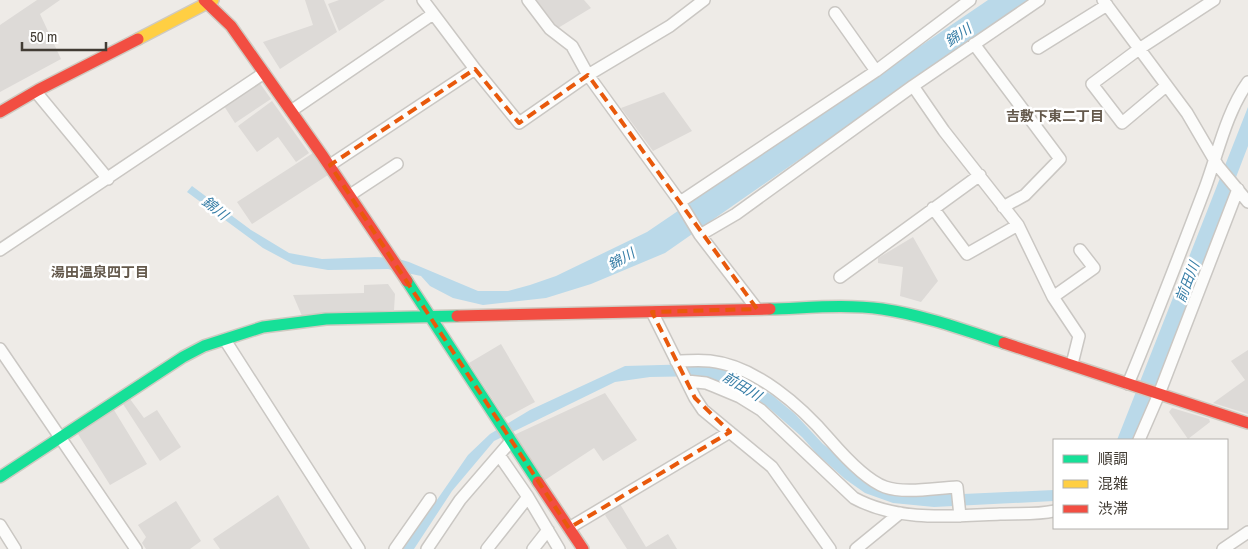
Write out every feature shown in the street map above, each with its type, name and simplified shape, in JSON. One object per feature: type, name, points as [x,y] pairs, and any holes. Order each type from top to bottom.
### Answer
[{"type":"street","points":[[423,0],[519,123],[588,75],[670,26],[704,0]]},
{"type":"street","points":[[528,0],[550,29],[572,46],[588,75],[680,202],[700,236],[757,309]]},
{"type":"street","points":[[680,202],[876,72],[957,4],[970,0]]},
{"type":"street","points":[[700,236],[736,214],[913,86],[1038,0]]},
{"type":"street","points":[[1166,86],[1122,123],[1092,84],[1139,49],[1214,0]]},
{"type":"street","points":[[0,112],[208,1],[229,23],[330,165],[583,549]]},
{"type":"street","points":[[1038,48],[1105,2],[1187,113],[1216,164],[1248,202]]},
{"type":"street","points":[[835,13],[876,72]]},
{"type":"street","points":[[291,111],[433,14]]},
{"type":"street","points":[[974,44],[1060,159],[1025,195],[1003,207]]},
{"type":"street","points":[[330,165],[475,69]]},
{"type":"street","points":[[0,250],[264,73]]},
{"type":"street","points":[[1128,384],[1216,164],[1230,114],[1248,82]]},
{"type":"street","points":[[913,86],[944,131],[1018,225],[1053,297],[1079,336],[1072,364]]},
{"type":"street","points":[[36,92],[108,179]]},
{"type":"street","points":[[350,195],[397,164]]},
{"type":"street","points":[[840,277],[980,175]]},
{"type":"street","points":[[1139,439],[1159,394],[1237,189]]},
{"type":"street","points":[[933,208],[967,254],[1018,225]]},
{"type":"street","points":[[1053,297],[1094,268],[1080,250]]},
{"type":"street","points":[[0,477],[182,357],[204,346],[263,326],[326,319],[854,307],[882,309],[932,320],[1072,364],[1248,423]]},
{"type":"street","points":[[652,312],[695,398],[703,410],[772,467],[830,549]]},
{"type":"street","points":[[225,340],[359,549]]},
{"type":"street","points":[[0,349],[136,549]]},
{"type":"street","points":[[676,361],[711,361],[732,366],[752,375],[774,388],[820,428],[841,452],[878,484],[899,490],[957,487],[960,516]]},
{"type":"street","points":[[687,380],[706,383],[747,401],[760,410],[854,498],[868,506],[887,512],[938,517],[1053,511]]},
{"type":"street","points":[[569,528],[730,432]]},
{"type":"street","points":[[427,549],[460,500],[511,441]]},
{"type":"street","points":[[499,455],[528,496],[559,549]]},
{"type":"street","points":[[486,549],[528,496]]},
{"type":"street","points":[[395,549],[430,499]]},
{"type":"street","points":[[856,549],[900,513]]},
{"type":"street","points":[[0,526],[15,549]]},
{"type":"street","points":[[533,549],[548,530]]},
{"type":"street","points":[[1223,549],[1248,532]]},
{"type":"highlighted area","points":[[475,69],[519,123],[588,75],[757,309],[652,312],[695,398],[730,432],[569,528],[330,165]]},
{"type":"shaded area","points":[[37,0],[60,0],[40,14],[61,59],[0,92],[0,25]]},
{"type":"shaded area","points":[[305,0],[324,0],[337,32],[280,69],[263,42],[313,25]]},
{"type":"shaded area","points":[[339,0],[385,0],[339,31],[328,4]]},
{"type":"shaded area","points":[[536,0],[584,0],[591,8],[558,28]]},
{"type":"shaded area","points":[[259,82],[271,99],[235,123],[224,106]]},
{"type":"shaded area","points":[[664,92],[692,131],[653,151],[621,108]]},
{"type":"shaded area","points":[[272,101],[309,153],[296,162],[278,137],[257,152],[238,126]]},
{"type":"shaded area","points":[[313,153],[328,175],[252,224],[237,202]]},
{"type":"shaded area","points":[[913,237],[938,281],[921,302],[900,296],[903,267],[878,263],[878,258]]},
{"type":"shaded area","points":[[388,284],[395,294],[394,310],[302,316],[293,295],[364,293],[364,285]]},
{"type":"shaded area","points":[[501,344],[535,402],[505,418],[469,363]]},
{"type":"shaded area","points":[[1248,350],[1248,414],[1213,403],[1245,380],[1231,361]]},
{"type":"shaded area","points":[[605,393],[637,440],[603,461],[594,448],[545,480],[514,435]]},
{"type":"shaded area","points":[[130,399],[144,418],[157,410],[181,447],[160,461],[123,404]]},
{"type":"shaded area","points":[[1172,408],[1209,419],[1210,422],[1188,439],[1169,412]]},
{"type":"shaded area","points":[[114,410],[147,464],[110,485],[78,434]]},
{"type":"shaded area","points":[[278,495],[310,549],[220,549],[213,539]]},
{"type":"shaded area","points":[[176,501],[201,541],[190,549],[146,549],[142,543],[146,537],[138,525]]},
{"type":"shaded area","points":[[620,504],[646,547],[668,534],[677,549],[627,549],[605,515]]},
{"type":"water","name":"錦川","points":[[988,0],[1028,0],[665,253],[591,284],[546,298],[483,305],[453,298],[430,286],[421,276],[388,269],[328,270],[293,264],[263,248],[187,192],[192,186],[251,230],[289,253],[322,259],[395,258],[478,291],[508,291],[556,276],[647,232]]},
{"type":"water","name":"前田川","points":[[1248,107],[1248,146],[1137,435],[1135,439],[1117,439]]},
{"type":"water","name":"前田川","points":[[697,364],[723,368],[772,395],[795,414],[823,444],[880,489],[899,494],[963,494],[1053,490],[1053,501],[934,507],[893,503],[865,493],[845,479],[817,454],[802,437],[746,391],[704,376],[650,377],[615,382],[494,441],[452,491],[414,549],[403,549],[468,455],[490,434],[530,410],[625,366]]},
{"type":"traffic: fast","points":[[407,281],[538,482]]},
{"type":"traffic: fast","points":[[770,309],[840,307],[882,309],[928,319],[1004,343]]},
{"type":"traffic: fast","points":[[0,477],[183,357],[204,346],[263,327],[326,319],[457,316]]},
{"type":"traffic: slow","points":[[138,39],[213,0]]},
{"type":"traffic: jam","points":[[204,0],[231,26],[322,155],[407,281]]},
{"type":"traffic: jam","points":[[0,112],[38,90],[138,39]]},
{"type":"traffic: jam","points":[[457,316],[770,309]]},
{"type":"traffic: jam","points":[[1004,343],[1248,423]]},
{"type":"traffic: jam","points":[[538,482],[583,549]]},
{"type":"district","name":"吉敷下東二丁目","points":[[1055,116]]},
{"type":"district","name":"湯田温泉四丁目","points":[[100,272]]}]
